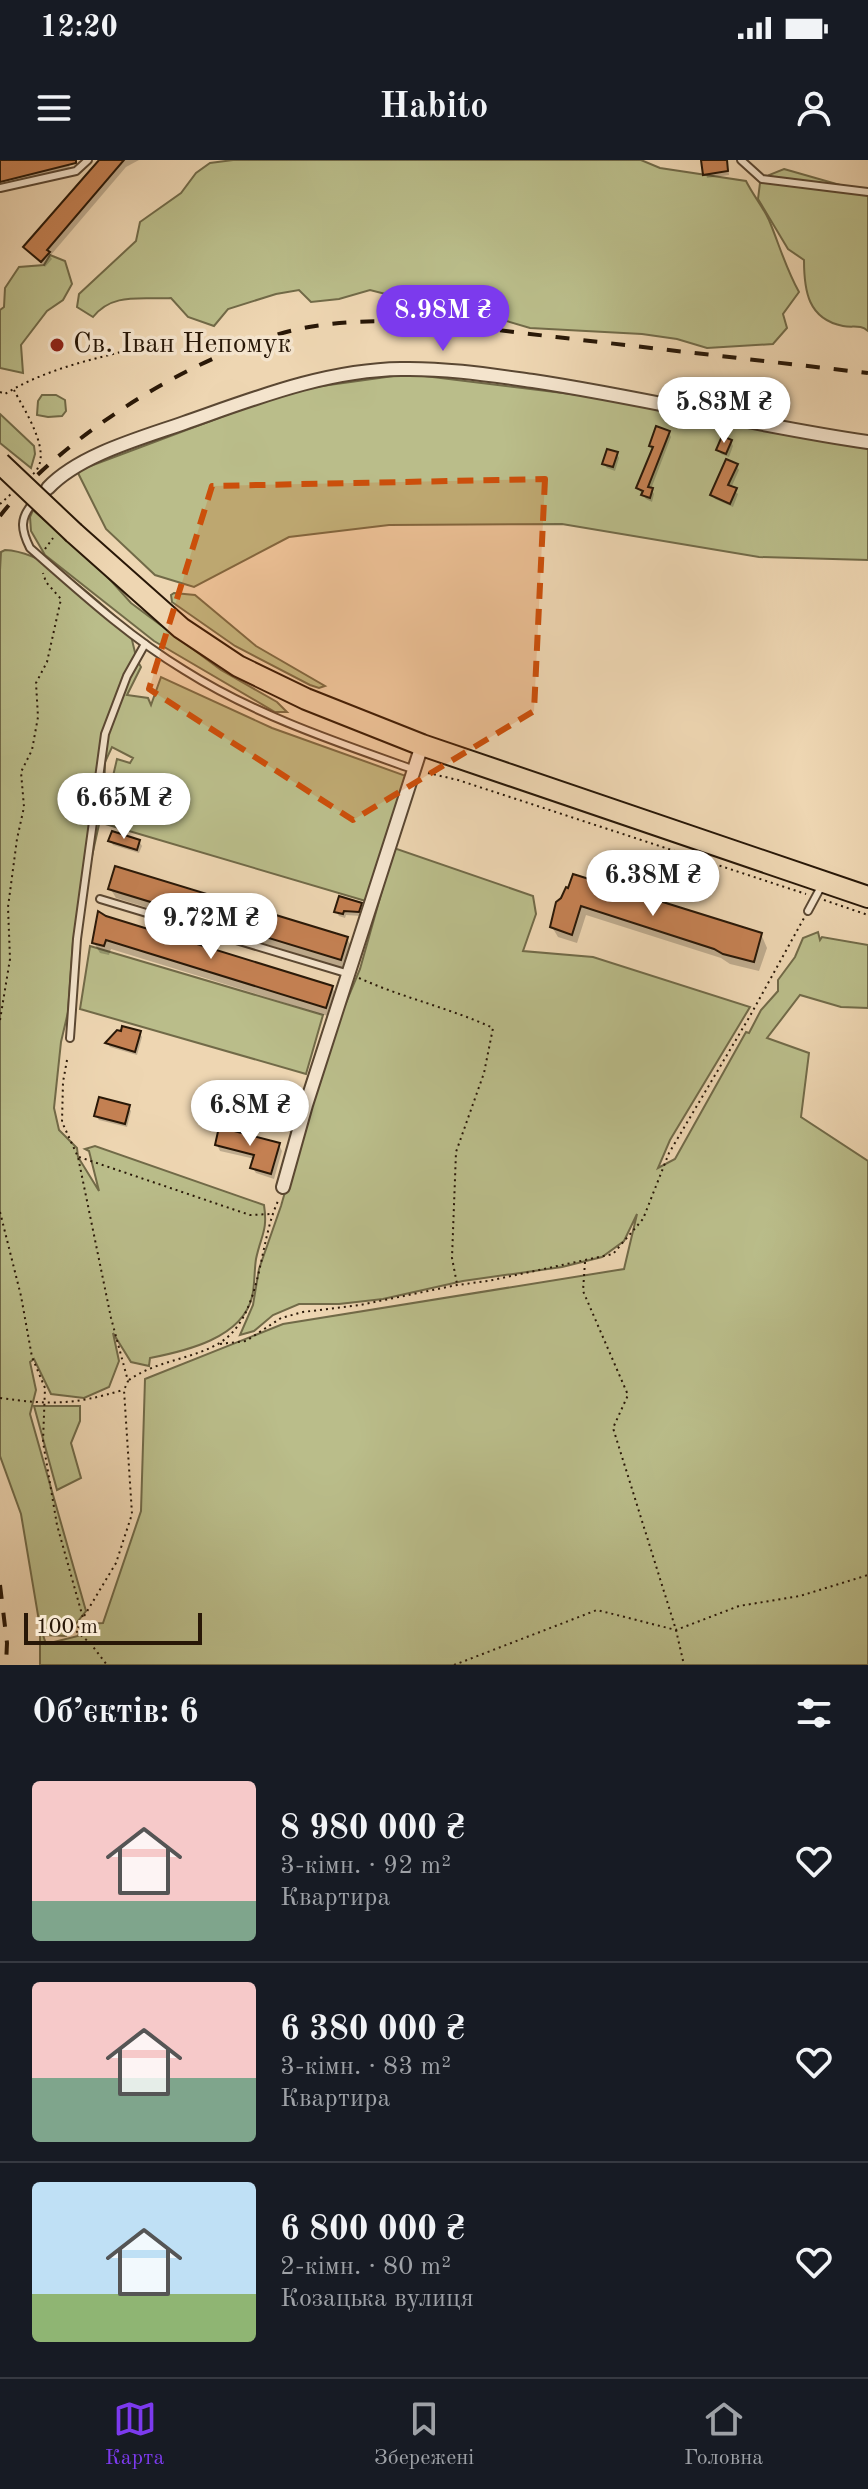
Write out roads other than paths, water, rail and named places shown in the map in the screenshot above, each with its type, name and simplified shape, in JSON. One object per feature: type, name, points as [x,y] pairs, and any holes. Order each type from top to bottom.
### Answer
[{"type":"main road","points":[[0,463],[67,532],[181,628],[238,666],[306,699],[422,745],[820,890],[868,897]]},
{"type":"street","points":[[48,488],[58,477],[100,455],[279,390],[360,373],[401,369],[488,374],[587,389],[868,442]]},
{"type":"street","points":[[283,1187],[306,1105],[422,745]]},
{"type":"lane","points":[[0,188],[76,171],[88,160]]},
{"type":"lane","points":[[741,160],[762,179],[868,192]]},
{"type":"lane","points":[[48,488],[29,507],[21,530],[30,548],[145,644],[185,671],[255,710],[415,770]]},
{"type":"lane","points":[[70,1038],[77,939],[105,734],[127,676],[145,644]]},
{"type":"lane","points":[[808,911],[820,890]]},
{"type":"lane","points":[[100,899],[349,974]]},
{"type":"railway","points":[[0,516],[27,485],[61,454],[140,398],[183,373],[227,353],[269,337],[309,327],[371,321],[433,323],[868,373]]},
{"type":"railway","points":[[0,1585],[7,1643],[6,1665]]},
{"type":"place","name":"Св. Іван Непомук","points":[[57,345]]}]
